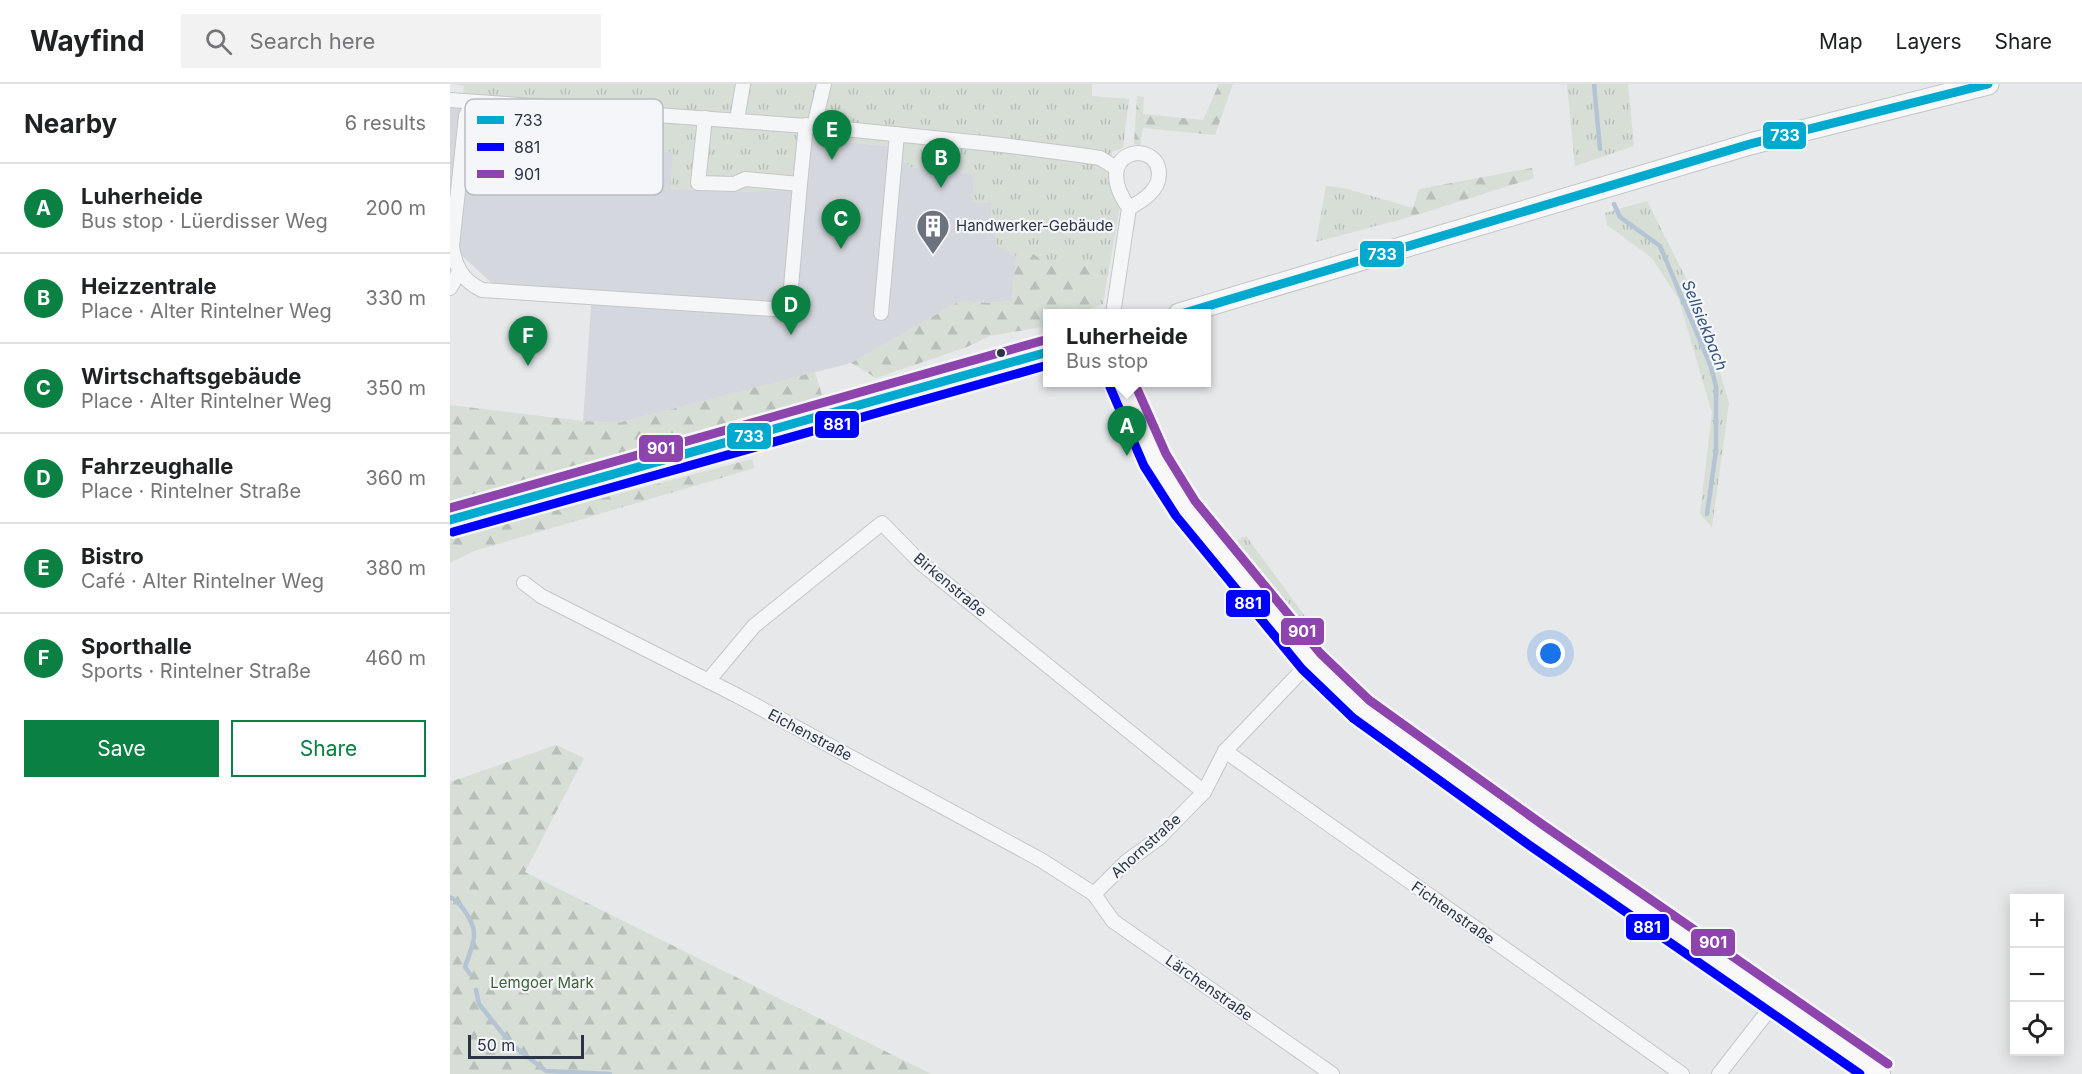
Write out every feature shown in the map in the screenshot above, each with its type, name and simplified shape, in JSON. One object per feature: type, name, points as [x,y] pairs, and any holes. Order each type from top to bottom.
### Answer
[{"type":"main road","points":[[1196,309],[1750,144],[1988,84]]},
{"type":"main road","points":[[450,520],[1043,353]]},
{"type":"main road","points":[[1123,387],[1155,460],[1185,508],[1311,661],[1361,709],[1419,752],[1881,1074]]},
{"type":"street","points":[[737,120],[743,84]]},
{"type":"street","points":[[465,125],[452,246],[453,258],[459,272],[470,284],[482,290],[789,310],[800,184],[810,126],[824,84]]},
{"type":"street","points":[[450,100],[465,101]]},
{"type":"street","points":[[663,115],[810,126],[1002,145],[1100,158],[1116,168]]},
{"type":"street","points":[[705,118],[698,183],[734,184],[745,179],[800,184]]},
{"type":"street","points":[[881,313],[897,134]]},
{"type":"street","points":[[1114,309],[1129,207],[1116,183],[1116,168],[1125,156],[1142,154],[1159,167],[1159,179],[1147,196],[1129,207]]},
{"type":"street","points":[[450,288],[459,272]]},
{"type":"street","name":"Birkenstraße","points":[[708,681],[754,626],[882,523],[922,564],[1204,792]]},
{"type":"street","name":"Eichenstraße","points":[[524,583],[541,596],[708,681],[1041,860],[1094,894]]},
{"type":"street","name":"Ahornstraße","points":[[1094,894],[1126,862],[1159,838],[1204,792],[1225,751],[1311,661]]},
{"type":"street","name":"Fichtenstraße","points":[[1225,751],[1682,1074]]},
{"type":"street","name":"Lärchenstraße","points":[[1094,894],[1113,921],[1332,1074]]},
{"type":"street","points":[[1719,1074],[1776,1001]]},
{"type":"shaded area","points":[[450,103],[462,104],[450,214]]},
{"type":"shaded area","points":[[799,138],[888,146],[910,167],[975,174],[991,203],[991,224],[1016,256],[1012,301],[989,303],[960,301],[851,363],[618,423],[583,421],[592,292],[495,286],[459,253],[465,164],[465,195],[663,195],[663,151],[673,152],[671,189],[731,192],[792,190]]},
{"type":"green space","points":[[452,84],[1092,84],[1092,96],[1129,99],[1123,148],[1112,152],[1111,180],[1120,206],[1103,304],[1091,308],[1012,301],[1016,256],[995,245],[995,228],[991,224],[991,203],[972,203],[974,174],[910,167],[888,146],[799,138],[792,190],[731,192],[670,189],[673,152],[663,151],[663,99],[465,99],[465,165],[455,164],[464,86]]},
{"type":"green space","points":[[1219,84],[1233,84],[1215,135],[1143,128],[1140,145],[1134,144],[1137,96],[1144,97],[1143,114],[1203,120]]},
{"type":"green space","points":[[1567,84],[1628,84],[1634,146],[1575,166]]},
{"type":"green space","points":[[1532,168],[1534,178],[1410,217],[1419,189]]},
{"type":"green space","points":[[1326,186],[1344,188],[1413,208],[1410,217],[1316,242]]},
{"type":"green space","points":[[1647,201],[1701,308],[1729,403],[1712,527],[1700,514],[1712,413],[1679,300],[1652,258],[1607,225],[1605,213]]},
{"type":"green space","points":[[1022,246],[1047,264],[1095,267],[1091,308],[1043,309],[1043,327],[990,336],[967,347],[876,378],[851,363],[960,301],[989,303],[1012,301],[1016,256]]},
{"type":"green space","points":[[815,372],[828,414],[450,511],[450,405],[618,423]]},
{"type":"green space","points":[[752,459],[755,468],[474,551],[450,563],[450,538]]},
{"type":"green space","points":[[1246,536],[1324,642],[1313,648],[1230,544]]},
{"type":"green space","name":"Lemgoer Mark","points":[[556,745],[584,758],[525,872],[931,1074],[450,1074],[450,782]]},
{"type":"waterway","name":"Sellsiekbach","points":[[1594,84],[1600,149]]},
{"type":"waterway","name":"Sellsiekbach","points":[[1614,204],[1620,217],[1660,246],[1710,364],[1716,386],[1716,450],[1707,514]]},
{"type":"waterway","points":[[450,897],[462,907],[473,928],[473,941],[465,967],[470,974]]},
{"type":"waterway","points":[[476,990],[479,1004],[511,1044],[546,1071],[610,1074]]},
{"type":"transit line","name":"733","points":[[1198,309],[1750,144],[1988,84]]},
{"type":"transit line","name":"901","points":[[450,508],[1043,341]]},
{"type":"transit line","name":"733","points":[[450,520],[1043,353]]},
{"type":"transit line","name":"881","points":[[453,532],[1043,366]]},
{"type":"transit line","name":"881","points":[[1110,387],[1144,466],[1176,516],[1302,669],[1353,718],[1529,845],[1860,1074]]},
{"type":"transit line","name":"901","points":[[1136,387],[1166,454],[1195,501],[1320,653],[1369,700],[1543,825],[1888,1064]]},
{"type":"place","name":"Bistro","points":[[832,160]]},
{"type":"place","name":"Heizzentrale","points":[[941,188]]},
{"type":"place","name":"Wirtschaftsgebäude","points":[[841,249]]},
{"type":"place","name":"Handwerker-Gebäude","points":[[933,255]]},
{"type":"place","name":"Fahrzeughalle","points":[[791,335]]},
{"type":"place","name":"Sporthalle","points":[[528,366]]},
{"type":"place","name":"Luherheide","points":[[1127,456]]}]
